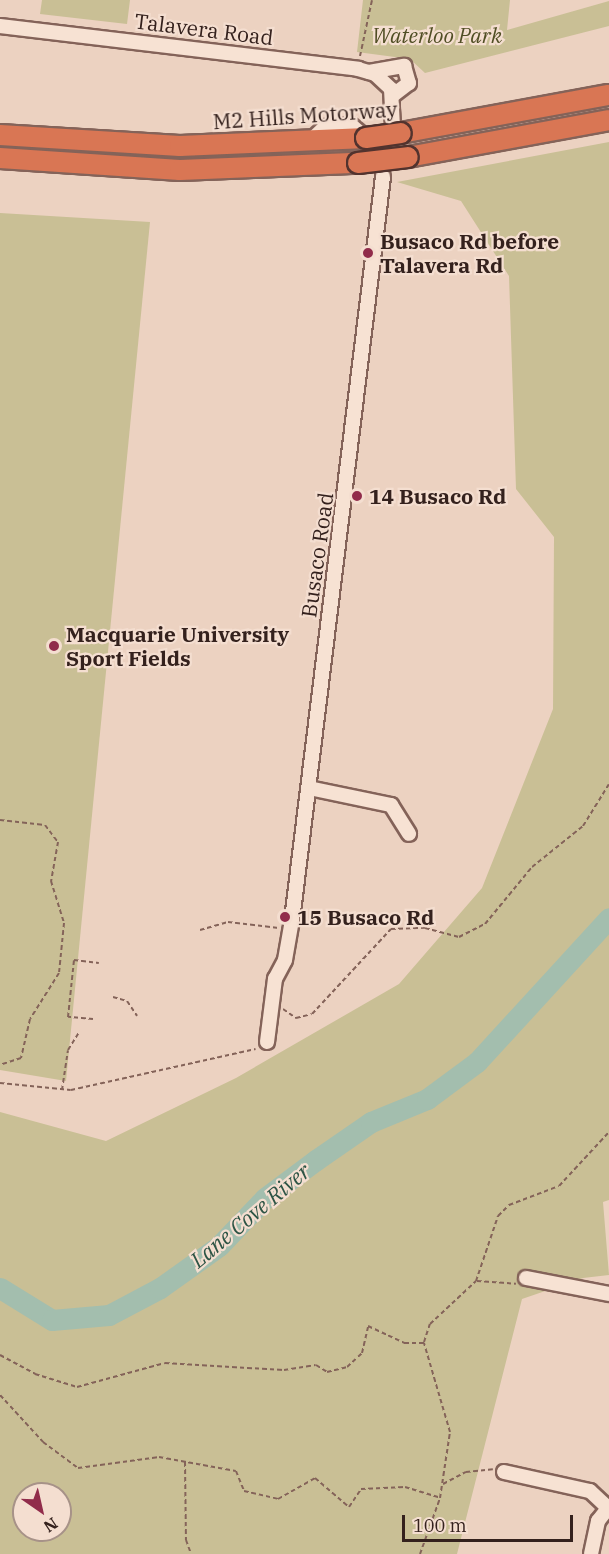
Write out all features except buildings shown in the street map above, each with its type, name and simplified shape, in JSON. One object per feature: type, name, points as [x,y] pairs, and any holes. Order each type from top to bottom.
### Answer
[{"type":"highway","name":"M2 Hills Motorway","points":[[0,135],[180,146],[366,138],[397,127],[609,95]]},
{"type":"highway","points":[[0,158],[180,170],[358,163],[408,157],[609,120]]},
{"type":"street","name":"Talavera Road","points":[[0,27],[363,71],[404,66],[409,83],[393,94]]},
{"type":"street","points":[[363,71],[382,78],[393,94],[397,127]]},
{"type":"street","name":"Busaco Road","points":[[267,1042],[274,979],[285,960],[292,920],[383,177]]},
{"type":"street","points":[[309,788],[391,806],[409,834]]},
{"type":"street","points":[[526,1278],[609,1294]]},
{"type":"street","points":[[504,1472],[591,1491],[609,1508],[598,1521],[591,1554]]},
{"type":"path","points":[[363,71],[372,0]]},
{"type":"path","points":[[282,1005],[289,1017],[312,1014],[391,929],[426,928],[459,937],[485,924],[532,867],[583,826],[609,784]]},
{"type":"path","points":[[0,820],[45,825],[58,842],[51,881],[64,932],[59,973],[30,1019],[21,1058],[0,1065]]},
{"type":"path","points":[[200,930],[228,922],[282,928]]},
{"type":"path","points":[[93,1019],[68,1017],[74,960],[99,963]]},
{"type":"path","points":[[113,997],[127,1001],[137,1016]]},
{"type":"path","points":[[62,1090],[68,1050],[80,1031]]},
{"type":"path","points":[[0,1083],[62,1090],[263,1048],[267,1042]]},
{"type":"path","points":[[420,1554],[440,1497],[450,1432],[424,1343],[430,1324],[476,1281],[498,1216],[509,1205],[547,1195],[560,1185],[609,1132]]},
{"type":"path","points":[[476,1281],[514,1284],[526,1278]]},
{"type":"path","points":[[0,1355],[70,1384],[96,1385],[165,1363],[284,1370],[316,1365],[327,1372],[347,1367],[362,1353],[368,1326],[404,1343],[424,1343]]},
{"type":"path","points":[[0,1395],[44,1442],[78,1468],[159,1457],[236,1470],[244,1491],[278,1499],[315,1478],[349,1507],[362,1489],[405,1486],[440,1497]]},
{"type":"path","points":[[185,1462],[186,1540],[191,1554]]},
{"type":"path","points":[[442,1484],[486,1466],[504,1472]]},
{"type":"green space","points":[[42,0],[130,0],[127,24],[40,14]]},
{"type":"green space","name":"Waterloo Park","points":[[363,0],[510,0],[507,30],[609,1],[609,26],[425,73],[410,59],[357,52]]},
{"type":"green space","points":[[609,142],[609,1200],[603,1202],[609,1275],[583,1278],[522,1299],[457,1554],[0,1554],[0,1112],[106,1141],[236,1078],[399,984],[482,888],[553,709],[554,537],[516,489],[509,276],[461,201],[397,182]]},
{"type":"green space","name":"Macquarie University Sport Fields","points":[[0,213],[150,222],[66,1081],[0,1070]]},
{"type":"waterway","name":"Lane Cove River","points":[[0,1288],[52,1320],[109,1315],[160,1288],[219,1246],[265,1198],[316,1160],[371,1122],[427,1099],[477,1062],[609,918]]},
{"type":"place","name":"Busaco Rd before Talavera Rd","points":[[368,253]]},
{"type":"place","name":"14 Busaco Rd","points":[[357,496]]},
{"type":"place","name":"Macquarie University Sport Fields","points":[[54,646]]},
{"type":"place","name":"15 Busaco Rd","points":[[285,917]]}]
